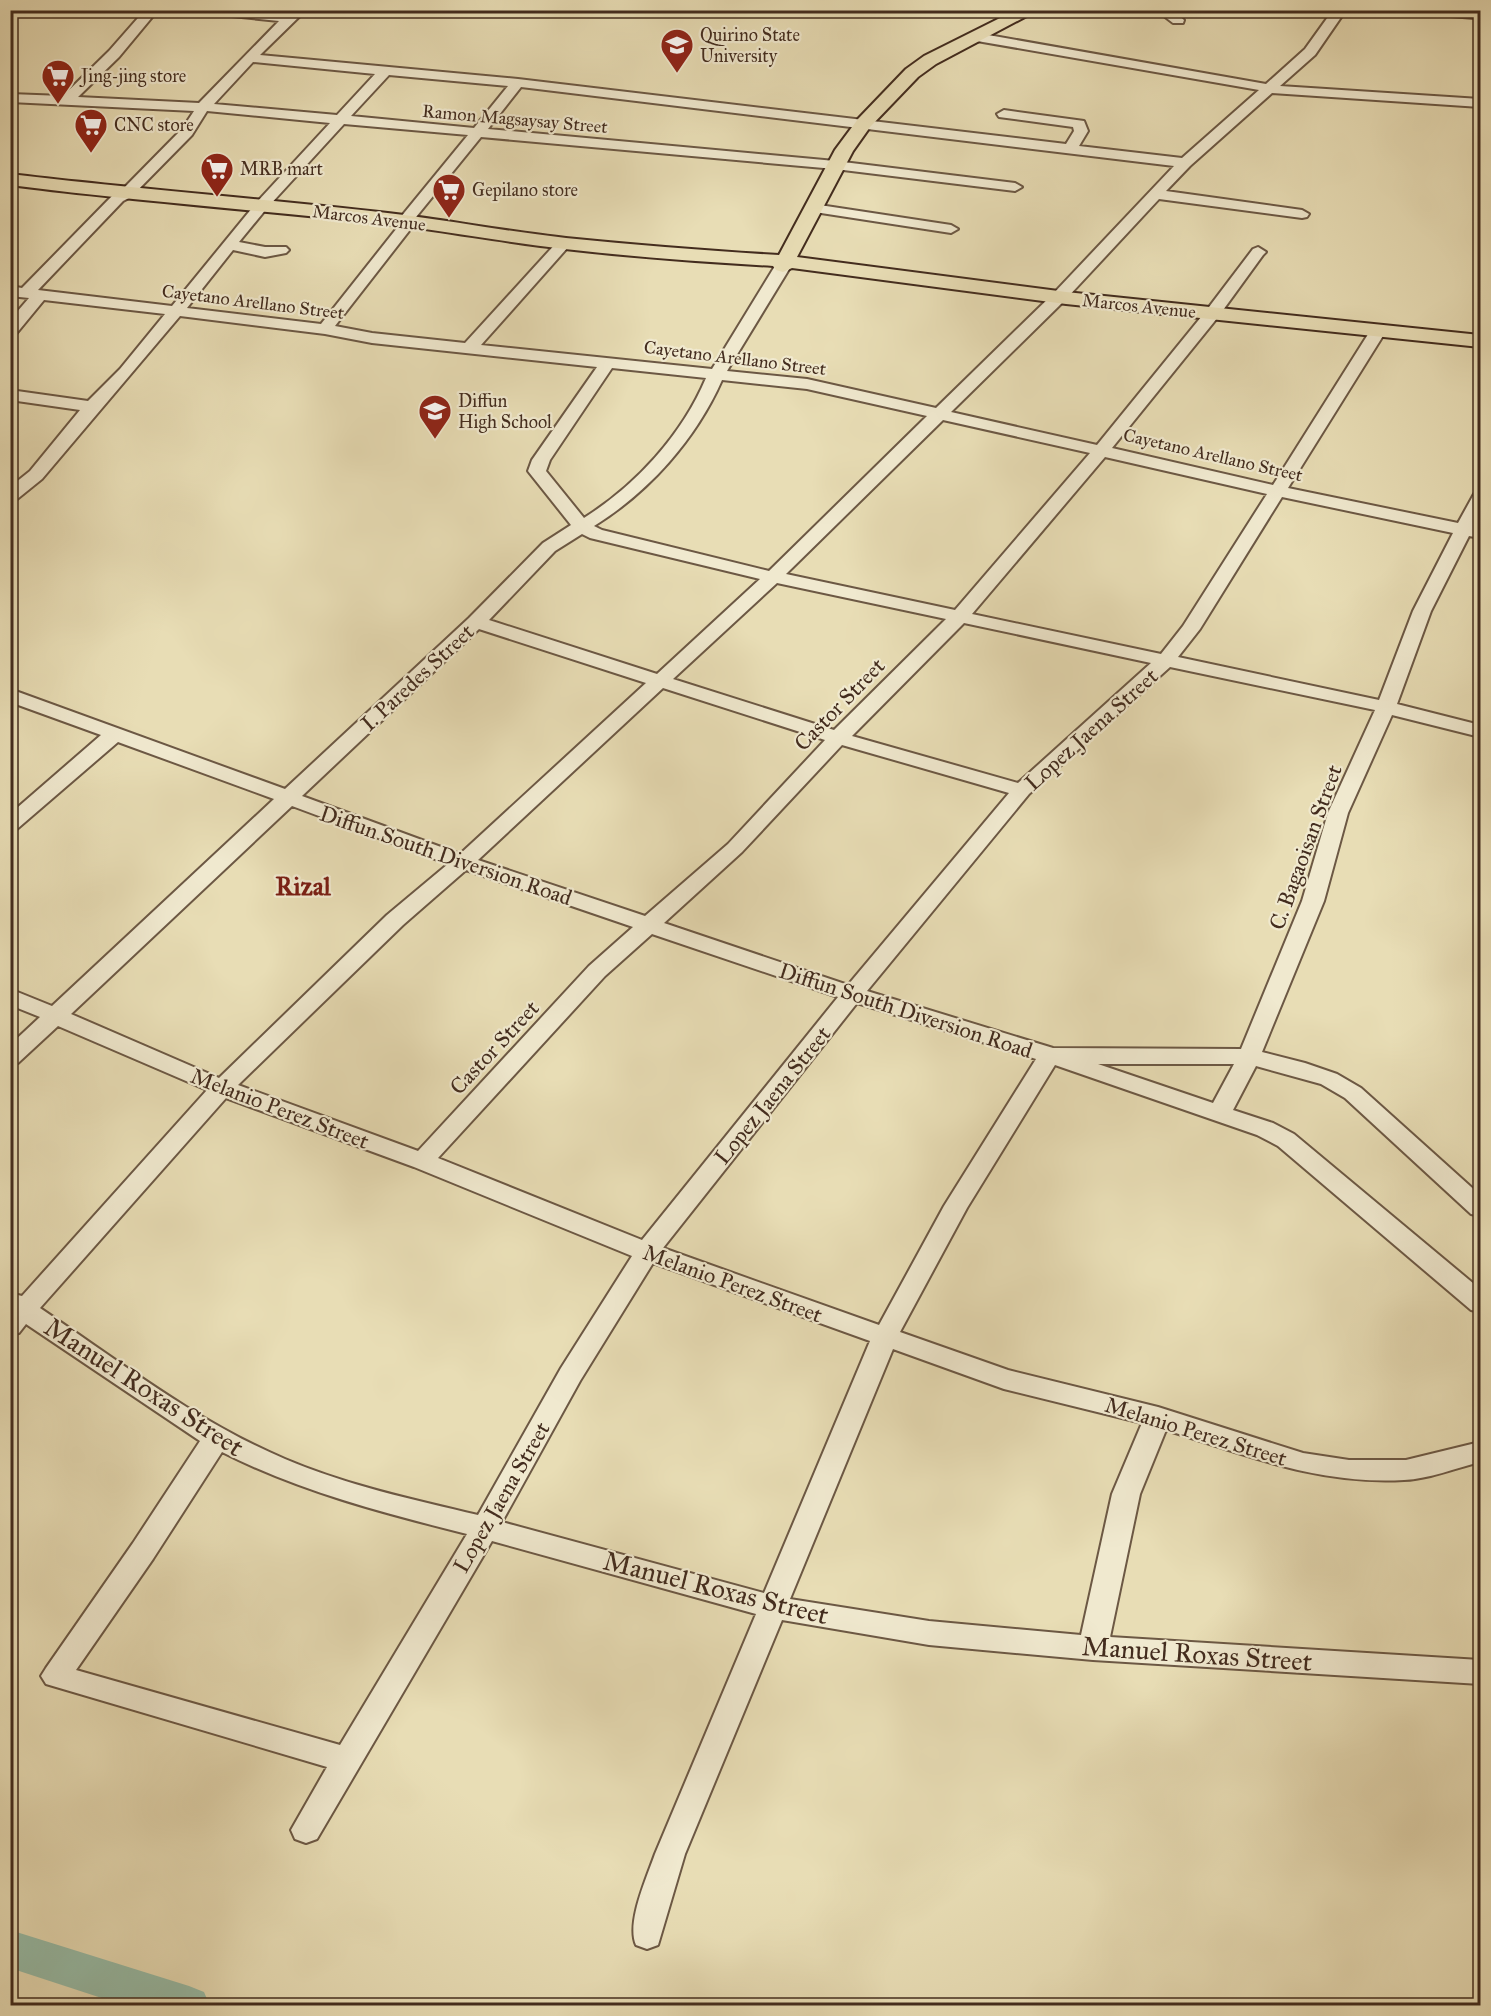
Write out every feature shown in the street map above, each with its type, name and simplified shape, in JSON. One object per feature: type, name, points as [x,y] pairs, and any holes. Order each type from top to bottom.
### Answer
[{"type":"main road","points":[[789,263],[835,165],[864,123],[912,73],[930,60],[1030,10]]},
{"type":"main road","name":"Marcos Avenue","points":[[10,179],[122,196]]},
{"type":"main road","name":"Marcos Avenue","points":[[10,185],[259,208],[563,245],[789,263],[1059,297],[1480,341]]},
{"type":"street","points":[[66,101],[114,54],[152,10]]},
{"type":"street","points":[[212,10],[295,14]]},
{"type":"street","points":[[1162,10],[1178,20]]},
{"type":"street","points":[[15,1312],[222,1088],[395,920],[463,862],[773,577],[1059,297],[1185,163],[1310,52],[1340,10]]},
{"type":"street","points":[[1426,10],[1474,14]]},
{"type":"street","points":[[10,331],[26,292],[52,262],[187,132],[203,107],[295,14]]},
{"type":"street","points":[[977,37],[1267,88],[1480,103]]},
{"type":"street","points":[[250,58],[518,84],[864,123],[1185,163]]},
{"type":"street","points":[[10,496],[36,475],[92,407],[126,372],[259,208],[386,70]]},
{"type":"street","points":[[325,329],[518,84]]},
{"type":"street","name":"Ramon Magsaysay Street","points":[[10,98],[203,107],[477,134],[835,165],[1015,188]]},
{"type":"street","points":[[1005,114],[1079,124],[1081,131],[1070,149]]},
{"type":"street","points":[[1156,194],[1302,214]]},
{"type":"street","points":[[813,208],[951,230]]},
{"type":"street","points":[[230,244],[265,252],[281,250]]},
{"type":"street","points":[[469,348],[563,245]]},
{"type":"street","name":"Castor Street","points":[[422,1161],[597,971],[735,848],[838,738],[961,615],[1102,450],[1212,314],[1258,252]]},
{"type":"street","points":[[30,267],[52,262]]},
{"type":"street","name":"I. Paredes Street","points":[[10,1058],[477,622],[549,547],[605,512],[667,456],[702,407],[716,375],[789,263]]},
{"type":"street","name":"Cayetano Arellano Street","points":[[26,292],[325,329],[372,338],[807,384],[1278,490],[1473,531]]},
{"type":"street","name":"Lopez Jaena Street","points":[[306,1830],[485,1528],[570,1375],[647,1252],[852,994],[1022,790],[1165,661],[1191,628],[1378,331]]},
{"type":"street","points":[[608,363],[542,460],[537,471],[582,527],[596,534],[773,577],[961,615],[1386,707],[1480,731]]},
{"type":"street","points":[[10,395],[92,407]]},
{"type":"street","name":"C. Bagaoisan Street","points":[[1220,1113],[1249,1058],[1313,901],[1338,813],[1386,707],[1422,611],[1473,531],[1480,498]]},
{"type":"street","points":[[477,622],[838,738],[1022,790]]},
{"type":"street","name":"Diffun South Diversion Road","points":[[10,695],[463,862],[852,994],[1004,1040],[1265,1129],[1286,1140],[1480,1303]]},
{"type":"street","points":[[10,825],[116,733]]},
{"type":"street","name":"Melanio Perez Street","points":[[10,996],[222,1088],[422,1161],[647,1252],[1004,1379],[1158,1417],[1303,1463],[1349,1470],[1406,1470],[1480,1452]]},
{"type":"street","points":[[647,1935],[657,1892],[670,1854],[885,1337],[956,1206],[1049,1056],[1249,1058],[1297,1068],[1329,1079],[1353,1093],[1480,1208]]},
{"type":"street","name":"Manuel Roxas Street","points":[[15,1312],[216,1438],[276,1467],[388,1504],[485,1528],[772,1607],[929,1633],[1093,1648],[1480,1672]]},
{"type":"street","points":[[1093,1648],[1126,1494],[1158,1417]]},
{"type":"street","points":[[216,1438],[143,1551],[56,1676],[347,1760]]},
{"type":"waterway","points":[[10,1949],[189,2006]]},
{"type":"place","name":"Quirino State University","points":[[677,74]]},
{"type":"place","name":"Jing-jing store","points":[[58,105]]},
{"type":"place","name":"CNC store","points":[[91,154]]},
{"type":"place","name":"MRB mart","points":[[217,198]]},
{"type":"place","name":"Gepilano store","points":[[449,219]]},
{"type":"place","name":"Diffun High School","points":[[435,440]]},
{"type":"district","name":"Rizal","points":[[303,886]]}]
